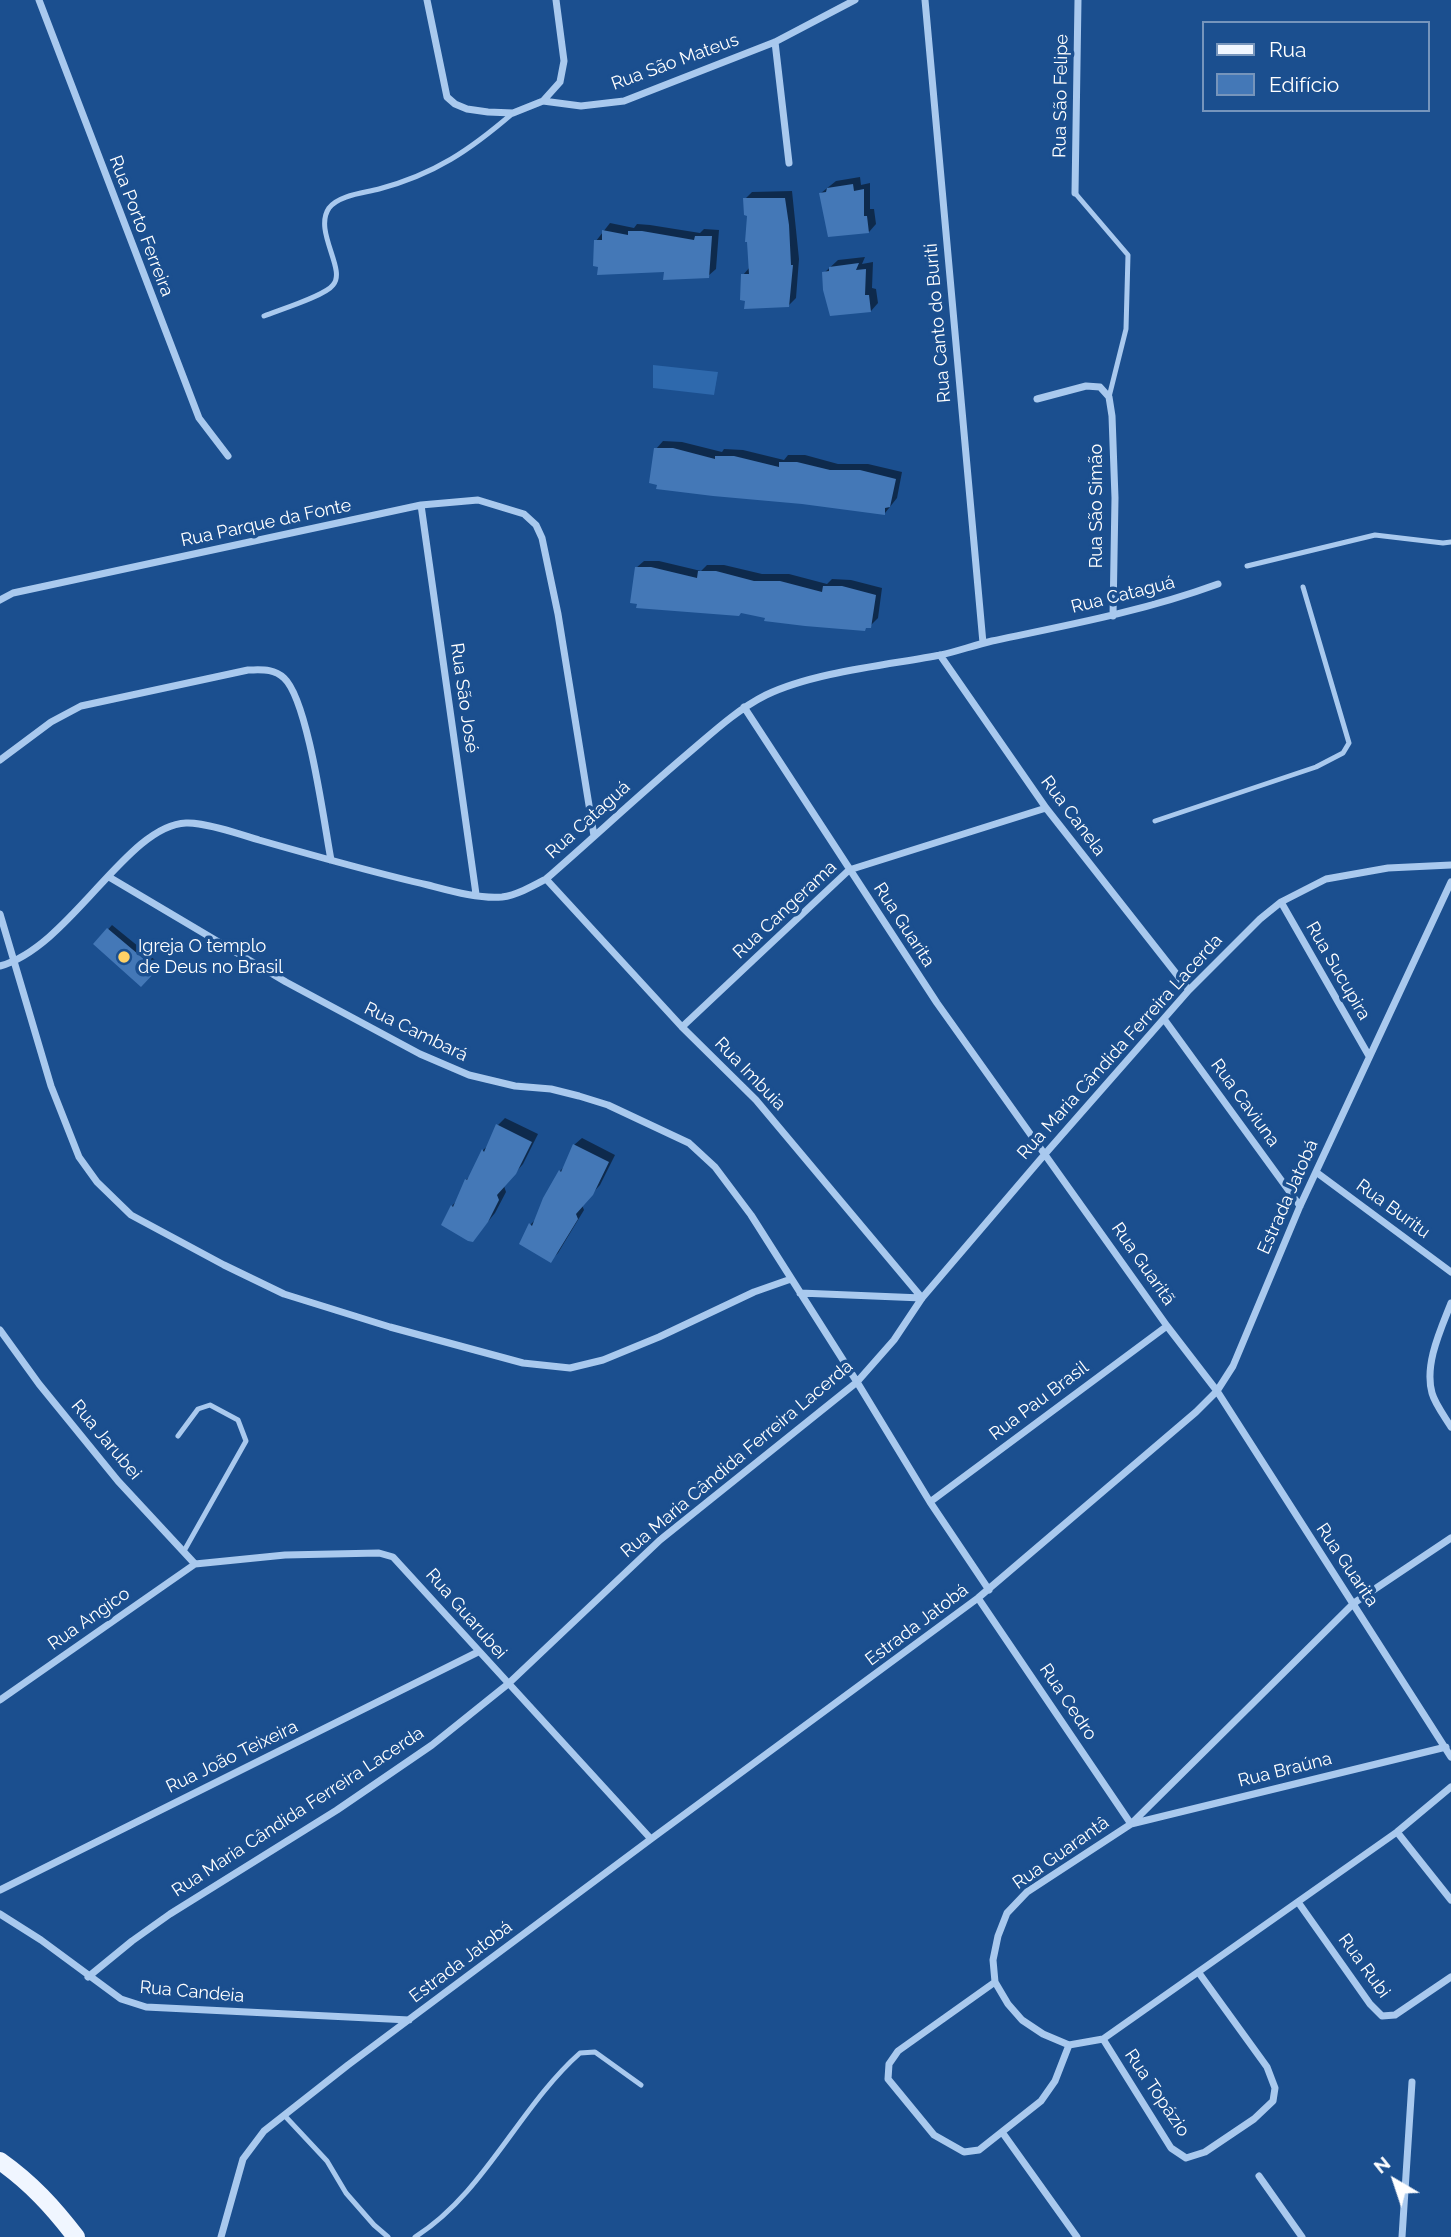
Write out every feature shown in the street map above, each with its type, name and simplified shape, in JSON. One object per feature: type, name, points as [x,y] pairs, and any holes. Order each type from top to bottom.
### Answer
[{"type":"main road","points":[[0,2161],[51,2204],[76,2237]]},
{"type":"street","name":"Rua Porto Ferreira","points":[[39,0],[199,418],[228,456]]},
{"type":"street","name":"Rua São Mateus","points":[[427,0],[447,97],[455,104],[488,112],[513,113],[543,101],[581,106],[624,101],[775,42],[855,0]]},
{"type":"street","points":[[543,101],[560,82],[565,61],[556,0]]},
{"type":"street","name":"Rua Canto do Buriti","points":[[925,0],[983,643]]},
{"type":"street","name":"Rua São Felipe","points":[[1075,193],[1078,0]]},
{"type":"street","points":[[775,42],[789,163]]},
{"type":"street","points":[[1037,399],[1086,386],[1100,387],[1108,397]]},
{"type":"street","name":"Rua São Simão","points":[[1108,397],[1112,416],[1115,498],[1113,616]]},
{"type":"street","name":"Rua Parque da Fonte","points":[[0,600],[13,593],[421,505],[478,500],[524,514],[536,525],[542,538],[558,614],[594,836]]},
{"type":"street","name":"Rua São José","points":[[421,505],[476,894]]},
{"type":"street","name":"Rua Cataguá","points":[[0,967],[16,962],[51,938],[138,847],[162,829],[186,822],[447,890],[502,897],[546,879],[642,792],[744,707],[767,695],[797,684],[867,668],[940,655],[983,643],[1113,616],[1170,601],[1218,584]]},
{"type":"street","name":"Rua Canela","points":[[940,655],[1046,808],[1189,990]]},
{"type":"street","points":[[0,760],[51,722],[81,706],[248,670],[270,670],[283,678],[293,690],[309,741],[331,860]]},
{"type":"street","name":"Rua Guarita","points":[[744,707],[937,1003],[1045,1154]]},
{"type":"street","name":"Rua Cangerama","points":[[682,1027],[849,870],[1046,808]]},
{"type":"street","name":"Rua Maria Cândida Ferreira Lacerda","points":[[88,1977],[170,1914],[337,1810],[432,1745],[508,1684],[660,1540],[857,1382],[894,1340],[922,1298],[1189,990],[1245,932],[1281,902],[1326,879],[1388,868],[1451,865]]},
{"type":"street","name":"Rua Cambará","points":[[109,877],[286,982],[420,1054],[469,1075],[515,1086],[551,1089],[608,1105],[689,1143],[731,1186],[857,1382]]},
{"type":"street","name":"Rua Imbuia","points":[[546,879],[682,1027],[756,1100],[922,1298]]},
{"type":"street","name":"Estrada Jatobá","points":[[221,2237],[243,2159],[264,2131],[651,1839],[989,1590],[1217,1391],[1233,1366],[1300,1206],[1451,882]]},
{"type":"street","name":"Rua Sucupira","points":[[1281,902],[1368,1056]]},
{"type":"street","points":[[0,915],[51,1086],[79,1157],[97,1182],[131,1215],[223,1265],[284,1294],[390,1327],[523,1363],[570,1368],[603,1360],[754,1292],[791,1279]]},
{"type":"street","name":"Rua Caviuna","points":[[1164,1019],[1300,1206]]},
{"type":"street","name":"Rua Guaritã","points":[[1045,1154],[1167,1326],[1217,1391]]},
{"type":"street","name":"Rua Buritu","points":[[1316,1172],[1451,1272]]},
{"type":"street","points":[[800,1293],[922,1298]]},
{"type":"street","points":[[1451,1303],[1431,1367],[1432,1393],[1451,1427]]},
{"type":"street","name":"Rua Pau Brasil","points":[[929,1502],[1167,1326]]},
{"type":"street","name":"Rua Jarubei","points":[[0,1330],[39,1384],[118,1481],[195,1564]]},
{"type":"street","points":[[857,1382],[929,1502],[989,1590]]},
{"type":"street","name":"Rua Guarita","points":[[1217,1391],[1451,1757]]},
{"type":"street","name":"Rua Guarantâ","points":[[995,1982],[993,1960],[998,1936],[1007,1913],[1027,1892],[1131,1824],[1354,1602],[1451,1538]]},
{"type":"street","name":"Rua Guarubei","points":[[195,1564],[285,1555],[379,1553],[393,1557],[651,1839]]},
{"type":"street","name":"Rua Angico","points":[[0,1700],[195,1564]]},
{"type":"street","name":"Rua Cedro","points":[[978,1598],[1131,1824]]},
{"type":"street","name":"Rua João Teixeira","points":[[0,1890],[478,1653]]},
{"type":"street","name":"Rua Braúna","points":[[1131,1824],[1446,1747]]},
{"type":"street","points":[[1069,2045],[1055,2081],[1041,2101],[979,2150],[964,2152],[934,2135],[888,2079],[889,2064],[898,2051],[995,1982],[1008,2004],[1022,2020],[1043,2034],[1069,2045],[1102,2039],[1397,1832],[1451,1787]]},
{"type":"street","points":[[1397,1832],[1451,1900]]},
{"type":"street","name":"Rua Rubi","points":[[1298,1902],[1370,2004],[1382,2016],[1395,2015],[1451,1977]]},
{"type":"street","name":"Rua Candeia","points":[[0,1914],[41,1940],[121,1999],[146,2007],[409,2020]]},
{"type":"street","name":"Rua Topázio","points":[[1102,2039],[1171,2148],[1186,2158],[1205,2152],[1254,2119],[1273,2101],[1275,2088],[1266,2067],[1199,1973]]},
{"type":"street","points":[[1402,2237],[1412,2082]]},
{"type":"street","points":[[1002,2132],[1077,2237]]},
{"type":"street","points":[[1259,2176],[1302,2237]]},
{"type":"lane","points":[[264,316],[334,285],[337,276],[324,221],[329,208],[341,199],[396,185],[456,159],[513,113]]},
{"type":"lane","name":"Rua São Simão","points":[[1075,193],[1128,255],[1126,329],[1108,397]]},
{"type":"lane","points":[[1247,566],[1375,535],[1443,543],[1451,541]]},
{"type":"lane","points":[[1155,821],[1316,766],[1343,753],[1349,743],[1303,587]]},
{"type":"lane","points":[[178,1436],[198,1409],[210,1405],[238,1420],[246,1441],[184,1551]]},
{"type":"lane","points":[[415,2237],[446,2214],[480,2174],[542,2091],[579,2053],[595,2052],[641,2085]]},
{"type":"lane","points":[[284,2115],[327,2161],[346,2193],[388,2237]]},
{"type":"shaded area","points":[[653,365],[718,372],[714,395],[653,388]]},
{"type":"building","points":[[853,184],[854,191],[864,189],[864,216],[867,216],[869,233],[828,237],[819,193],[826,192],[827,188]]},
{"type":"building","points":[[743,198],[785,198],[793,265],[789,307],[744,309],[745,301],[740,300],[741,274],[749,274],[745,242],[747,216],[744,215]]},
{"type":"building","points":[[602,230],[628,235],[628,231],[642,231],[694,240],[695,236],[712,236],[709,278],[663,280],[664,272],[597,275],[598,267],[593,266],[594,240],[602,240]]},
{"type":"building","points":[[859,263],[856,270],[866,269],[865,295],[869,295],[871,312],[830,316],[823,290],[822,272],[829,271],[829,267]]},
{"type":"building","points":[[654,448],[673,448],[715,459],[715,456],[734,456],[779,467],[779,462],[797,462],[830,470],[860,470],[896,479],[890,507],[885,508],[885,515],[656,489],[657,485],[649,483]]},
{"type":"building","points":[[635,567],[651,567],[697,578],[698,571],[716,571],[754,581],[780,581],[822,592],[823,586],[842,586],[876,595],[871,628],[866,628],[865,631],[805,626],[764,621],[765,618],[741,613],[739,616],[636,608],[637,604],[630,603]]},
{"type":"building","name":"Igreja O templo de Deus no Brasil","points":[[107,928],[157,970],[141,987],[93,944]]},
{"type":"building","points":[[496,1124],[532,1142],[516,1174],[497,1195],[499,1200],[488,1222],[473,1242],[468,1241],[441,1225],[482,1149],[484,1152]]},
{"type":"building","points":[[573,1144],[609,1162],[593,1195],[576,1214],[578,1219],[551,1263],[519,1244],[529,1223],[532,1226],[543,1198],[559,1170],[561,1172]]},
{"type":"place","name":"Igreja O templo de Deus no Brasil","points":[[124,957]]}]
